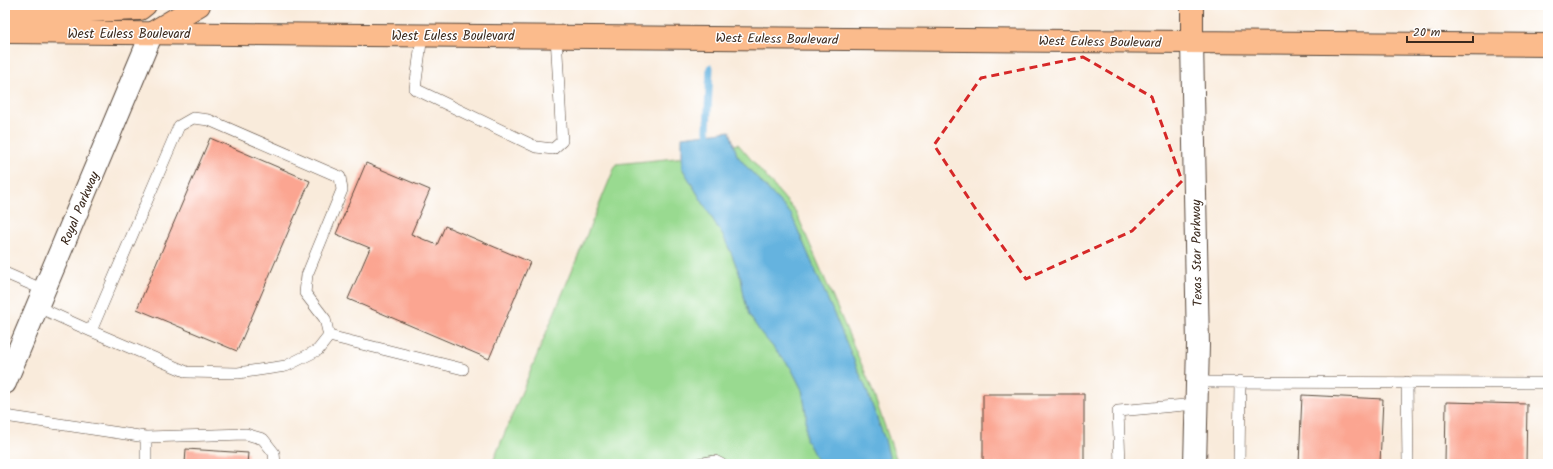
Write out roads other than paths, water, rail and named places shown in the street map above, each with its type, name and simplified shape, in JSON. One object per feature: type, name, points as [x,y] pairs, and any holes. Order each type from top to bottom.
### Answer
[{"type":"main road","points":[[5,12],[65,12],[140,9],[145,5]]},
{"type":"main road","points":[[152,33],[198,5]]},
{"type":"main road","points":[[1192,5],[1192,42]]},
{"type":"main road","name":"West Euless Boulevard","points":[[5,32],[1548,44]]},
{"type":"street","name":"Royal Parkway","points":[[5,383],[152,33]]},
{"type":"street","name":"Texas Star Parkway","points":[[1192,42],[1198,345],[1195,464]]},
{"type":"lane","points":[[422,35],[415,89],[536,147],[553,149],[562,141],[556,36]]},
{"type":"lane","points":[[91,331],[179,126],[193,118],[209,120],[340,177],[342,190],[306,275],[305,294],[325,319],[329,336]]},
{"type":"lane","points":[[5,273],[41,299],[91,331],[186,372],[238,373],[286,366],[318,350],[329,336]]},
{"type":"lane","points":[[329,336],[463,369]]},
{"type":"lane","points":[[1239,464],[1240,381]]},
{"type":"lane","points":[[1197,382],[1548,383]]},
{"type":"lane","points":[[1408,382],[1408,464]]},
{"type":"lane","points":[[1120,464],[1118,410],[1196,404]]},
{"type":"lane","points":[[5,416],[146,437],[246,434],[263,438],[274,453],[274,464]]},
{"type":"lane","points":[[146,437],[146,464]]},
{"type":"lane","points":[[698,464],[715,461],[721,464]]},
{"type":"water","points":[[730,131],[737,155],[791,214],[865,386],[885,440],[891,464],[819,464],[806,439],[806,413],[802,390],[791,368],[761,333],[749,315],[741,278],[732,255],[724,238],[682,168],[682,137]]},
{"type":"waterway","points":[[710,68],[707,131],[710,143]]}]
